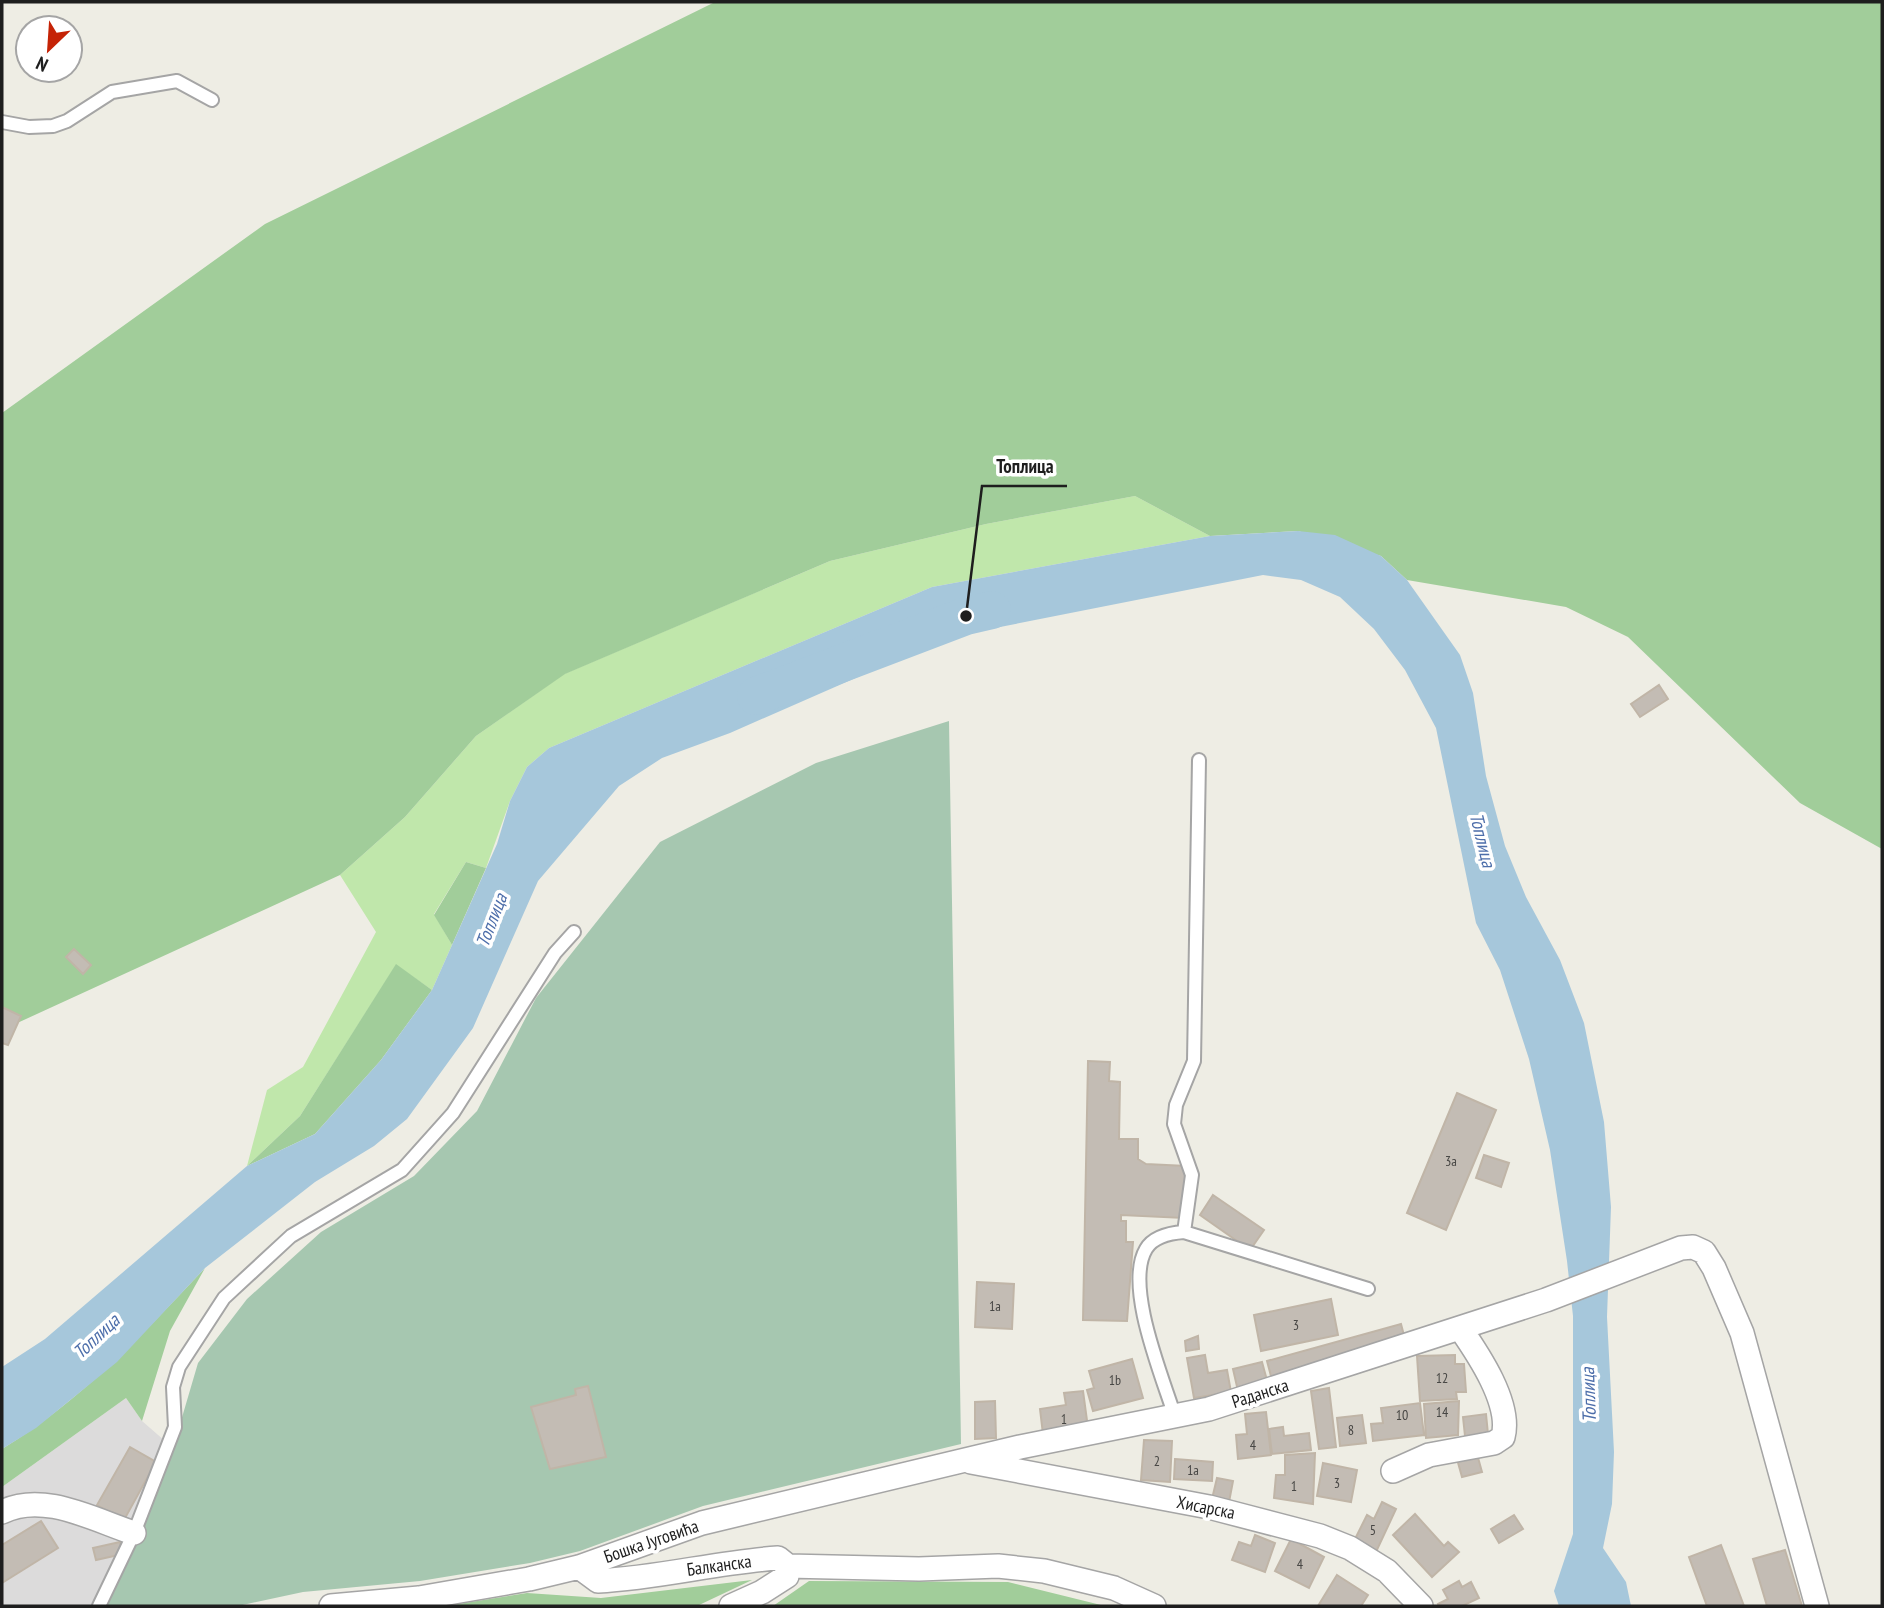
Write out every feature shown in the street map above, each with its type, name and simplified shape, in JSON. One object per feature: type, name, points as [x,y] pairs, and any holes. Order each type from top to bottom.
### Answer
[{"type":"street","name":"Раданска","points":[[968,1462],[1020,1447],[1209,1409],[1546,1300],[1681,1248],[1693,1247],[1704,1252],[1714,1268],[1742,1333],[1817,1606]]},
{"type":"street","points":[[1393,1471],[1429,1455],[1494,1443],[1503,1437],[1503,1410],[1481,1360],[1460,1328]]},
{"type":"street","name":"Бошка Југовића","points":[[331,1606],[419,1598],[528,1579],[579,1567],[702,1523],[890,1477],[968,1462]]},
{"type":"street","name":"Хисарска","points":[[968,1462],[1209,1507],[1265,1519],[1320,1536],[1350,1548],[1387,1571],[1421,1606]]},
{"type":"street","points":[[2,1512],[28,1504],[53,1506],[134,1533]]},
{"type":"street","name":"Балканска","points":[[579,1567],[598,1581],[650,1576],[728,1561],[778,1558],[788,1566],[786,1576],[776,1584],[731,1606]]},
{"type":"street","points":[[788,1566],[919,1569],[998,1566],[1044,1571],[1114,1588],[1154,1606]]},
{"type":"lane","points":[[2,122],[29,127],[53,126],[67,121],[112,92],[177,81],[212,100]]},
{"type":"lane","points":[[1184,1231],[1192,1175],[1174,1124],[1176,1105],[1194,1061],[1199,760]]},
{"type":"lane","points":[[99,1606],[134,1533],[174,1427],[173,1387],[179,1367],[224,1298],[292,1236],[402,1170],[453,1113],[555,953],[574,932]]},
{"type":"lane","points":[[1175,1417],[1142,1305],[1139,1279],[1143,1256],[1150,1244],[1164,1236],[1184,1231],[1368,1289]]},
{"type":"shaded area","points":[[126,1398],[142,1421],[173,1448],[131,1555],[103,1606],[2,1606],[2,1487]]},
{"type":"green space","points":[[715,2],[1882,2],[1882,849],[1800,803],[1628,637],[1566,607],[1407,580],[1381,556],[1298,531],[1210,536],[1135,496],[986,524],[830,561],[565,674],[476,736],[405,817],[340,875],[2,1030],[2,413],[265,224]]},
{"type":"green space","points":[[1135,496],[1210,536],[932,587],[549,748],[527,767],[510,801],[486,868],[466,862],[434,914],[452,945],[432,990],[396,965],[300,1116],[247,1166],[267,1090],[303,1067],[376,932],[340,875],[405,817],[476,736],[564,674],[830,561],[986,524]]},
{"type":"green space","points":[[949,721],[961,1444],[703,1506],[580,1551],[530,1563],[420,1581],[303,1592],[238,1606],[103,1606],[131,1555],[173,1448],[198,1363],[247,1299],[321,1232],[414,1176],[477,1111],[536,998],[660,842],[816,763]]},
{"type":"green space","points":[[466,862],[486,868],[452,945],[434,915]]},
{"type":"green space","points":[[396,964],[432,990],[381,1060],[315,1134],[247,1166],[300,1116]]},
{"type":"green space","points":[[205,1268],[170,1331],[142,1421],[126,1398],[2,1487],[2,1449],[58,1410],[110,1366]]},
{"type":"green space","points":[[752,1580],[697,1606],[446,1606],[527,1593],[601,1598]]},
{"type":"green space","points":[[809,1581],[1008,1582],[1105,1606],[773,1606]]},
{"type":"water","points":[[1298,531],[1335,535],[1381,556],[1407,580],[1460,655],[1473,693],[1486,776],[1505,846],[1526,897],[1560,960],[1584,1023],[1604,1122],[1611,1207],[1607,1317],[1614,1452],[1612,1504],[1603,1548],[1626,1582],[1631,1606],[1559,1606],[1554,1591],[1573,1534],[1573,1316],[1567,1261],[1550,1150],[1529,1059],[1500,970],[1476,923],[1436,728],[1405,670],[1374,629],[1340,597],[1301,580],[1263,575],[949,637],[730,733],[662,758],[619,786],[538,881],[473,1028],[407,1119],[374,1146],[315,1182],[205,1268],[117,1362],[36,1428],[2,1449],[2,1367],[45,1339],[247,1166],[315,1134],[381,1060],[432,990],[497,844],[510,801],[527,767],[549,748],[932,587],[1210,536]],"holes":[[[939,620],[943,627],[824,682],[796,690],[802,680],[876,637]]]},
{"type":"building","points":[[1659,685],[1668,699],[1640,717],[1631,704]]},
{"type":"building","points":[[74,949],[91,965],[83,974],[66,957]]},
{"type":"building","points":[[2,1007],[21,1016],[8,1045],[2,1043]]},
{"type":"building","points":[[1088,1061],[1110,1062],[1109,1081],[1120,1082],[1119,1139],[1138,1139],[1138,1159],[1146,1164],[1186,1166],[1184,1218],[1121,1215],[1121,1221],[1126,1221],[1126,1242],[1133,1242],[1127,1321],[1083,1320]]},
{"type":"building","points":[[1457,1093],[1496,1110],[1446,1230],[1407,1213]]},
{"type":"building","points":[[1484,1155],[1509,1163],[1501,1187],[1476,1178]]},
{"type":"building","points":[[1213,1195],[1264,1230],[1250,1250],[1200,1215]]},
{"type":"building","points":[[977,1282],[1014,1284],[1012,1329],[975,1327]]},
{"type":"building","points":[[1331,1299],[1338,1335],[1261,1351],[1254,1315]]},
{"type":"building","points":[[1401,1324],[1406,1343],[1272,1380],[1267,1361]]},
{"type":"building","points":[[1198,1336],[1199,1349],[1186,1351],[1185,1341]]},
{"type":"building","points":[[1205,1355],[1208,1373],[1227,1370],[1231,1392],[1194,1398],[1187,1358]]},
{"type":"building","points":[[1455,1355],[1455,1364],[1464,1364],[1466,1392],[1456,1392],[1457,1399],[1420,1401],[1417,1356]]},
{"type":"building","points":[[1132,1359],[1143,1398],[1093,1411],[1087,1390],[1094,1388],[1089,1371]]},
{"type":"building","points":[[1262,1362],[1268,1384],[1238,1391],[1233,1369]]},
{"type":"building","points":[[588,1386],[606,1457],[550,1469],[531,1407],[576,1395],[575,1389]]},
{"type":"building","points":[[1329,1388],[1336,1447],[1319,1449],[1311,1391]]},
{"type":"building","points":[[1083,1391],[1088,1428],[1043,1434],[1040,1409],[1066,1405],[1064,1393]]},
{"type":"building","points":[[995,1401],[996,1438],[975,1439],[975,1402]]},
{"type":"building","points":[[1459,1401],[1458,1435],[1426,1438],[1424,1404]]},
{"type":"building","points":[[1420,1403],[1424,1435],[1373,1441],[1371,1424],[1383,1423],[1381,1408]]},
{"type":"building","points":[[1266,1412],[1271,1455],[1238,1459],[1236,1435],[1247,1434],[1245,1414]]},
{"type":"building","points":[[1486,1414],[1488,1434],[1465,1436],[1463,1417]]},
{"type":"building","points":[[1362,1415],[1366,1443],[1340,1446],[1337,1418]]},
{"type":"building","points":[[1283,1427],[1284,1436],[1309,1433],[1311,1450],[1272,1454],[1269,1429]]},
{"type":"building","points":[[1144,1440],[1172,1441],[1170,1482],[1141,1480]]},
{"type":"building","points":[[130,1447],[156,1462],[124,1520],[97,1505]]},
{"type":"building","points":[[1315,1453],[1313,1504],[1274,1498],[1276,1475],[1285,1475],[1285,1455]]},
{"type":"building","points":[[1477,1454],[1482,1472],[1462,1477],[1457,1459]]},
{"type":"building","points":[[1175,1459],[1213,1462],[1212,1481],[1174,1479]]},
{"type":"building","points":[[1323,1463],[1357,1470],[1351,1502],[1317,1496]]},
{"type":"building","points":[[1217,1478],[1233,1481],[1229,1502],[1212,1499]]},
{"type":"building","points":[[1382,1502],[1396,1509],[1376,1552],[1354,1541],[1367,1515],[1374,1519]]},
{"type":"building","points":[[1415,1514],[1444,1546],[1448,1542],[1459,1552],[1432,1577],[1393,1535]]},
{"type":"building","points":[[1514,1515],[1523,1529],[1499,1543],[1491,1529]]},
{"type":"building","points":[[41,1521],[58,1548],[2,1583],[2,1545]]},
{"type":"building","points":[[1255,1535],[1275,1543],[1265,1572],[1232,1560],[1239,1542],[1251,1546]]},
{"type":"building","points":[[1291,1539],[1324,1557],[1309,1588],[1275,1571]]},
{"type":"building","points":[[120,1542],[123,1554],[96,1560],[93,1548]]},
{"type":"building","points":[[1721,1545],[1744,1606],[1707,1606],[1689,1557]]},
{"type":"building","points":[[1785,1550],[1802,1606],[1767,1606],[1753,1559]]},
{"type":"building","points":[[1337,1575],[1368,1595],[1361,1606],[1318,1606]]},
{"type":"building","points":[[1459,1581],[1462,1587],[1471,1582],[1479,1598],[1462,1606],[1439,1606],[1438,1604],[1448,1599],[1443,1590]]},
{"type":"waterway","name":"Топлица","points":[[756,696],[966,616],[992,610]]},
{"type":"place","name":"Топлица","points":[[966,616]]}]
